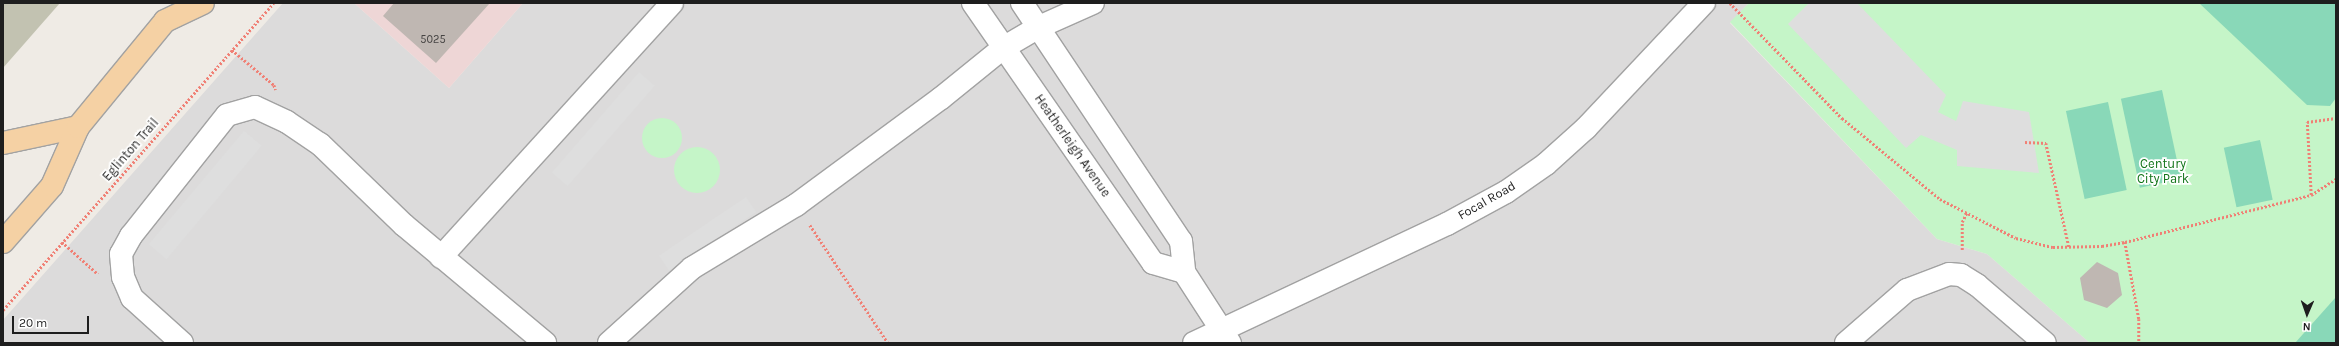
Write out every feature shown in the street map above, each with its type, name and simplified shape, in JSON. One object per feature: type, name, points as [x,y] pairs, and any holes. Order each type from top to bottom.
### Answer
[{"type":"main road","points":[[3,242],[52,186],[78,127],[164,12],[203,3]]},
{"type":"main road","points":[[3,143],[78,127]]},
{"type":"street","points":[[441,257],[672,3]]},
{"type":"street","name":"Heatherleigh Avenue","points":[[973,3],[1153,263],[1184,272]]},
{"type":"street","points":[[1022,3],[1181,241],[1184,272],[1226,337]]},
{"type":"street","points":[[609,343],[692,268],[796,205],[940,99],[1003,48],[1039,27],[1093,3]]},
{"type":"street","name":"Focal Road","points":[[1194,343],[1226,337],[1447,224],[1506,192],[1546,164],[1586,128],[1704,3]]},
{"type":"street","points":[[182,343],[132,298],[123,277],[121,254],[131,236],[227,115],[255,107],[287,122],[313,140],[441,257],[545,343]]},
{"type":"street","points":[[1846,343],[1907,290],[1949,274],[1961,275],[1978,285],[2045,343]]},
{"type":"path","name":"Eglinton Trail","points":[[3,310],[274,3]]},
{"type":"path","points":[[1730,3],[1842,118],[1940,199],[2016,238],[2053,247],[2125,242],[2311,196],[2336,179]]},
{"type":"path","points":[[2311,196],[2307,122],[2336,118]]},
{"type":"path","points":[[2025,142],[2046,143],[2069,247]]},
{"type":"path","points":[[796,205],[888,343]]},
{"type":"path","points":[[1961,275],[1962,222],[1967,212]]},
{"type":"path","points":[[62,242],[100,276]]},
{"type":"path","points":[[2125,242],[2139,319],[2139,343]]},
{"type":"shaded area","points":[[3,3],[60,3],[3,68]]},
{"type":"shaded area","points":[[283,3],[354,3],[449,88],[523,3],[1749,3],[1730,23],[1937,239],[1987,254],[2090,343],[3,343],[3,320]]},
{"type":"shaded area","points":[[354,3],[523,3],[449,88]]},
{"type":"shaded area","points":[[1809,3],[1857,3],[1946,95],[1938,112],[1956,121],[1963,101],[2029,112],[2039,173],[1957,166],[1957,150],[1921,135],[1906,148],[1788,24]]},
{"type":"shaded area","points":[[639,72],[655,86],[568,186],[552,172]]},
{"type":"shaded area","points":[[244,131],[262,146],[166,259],[149,244]]},
{"type":"shaded area","points":[[746,197],[756,212],[669,271],[659,256]]},
{"type":"green space","name":"Century City Park","points":[[1749,3],[2336,3],[2336,343],[2090,343],[1987,254],[1937,239],[1730,22]]},
{"type":"green space","points":[[2199,3],[2336,3],[2336,98],[2330,106],[2307,105]]},
{"type":"green space","points":[[2162,90],[2181,179],[2140,188],[2121,99]]},
{"type":"green space","points":[[2108,102],[2127,190],[2085,199],[2066,111]]},
{"type":"green space","points":[[666,118],[673,121],[679,127],[682,138],[681,146],[673,155],[666,158],[658,158],[651,155],[643,146],[642,134],[645,127],[654,119]]},
{"type":"green space","points":[[2260,140],[2273,200],[2236,207],[2224,148]]},
{"type":"green space","points":[[692,147],[702,147],[710,151],[716,157],[720,165],[720,175],[716,183],[710,189],[702,193],[692,193],[684,189],[678,183],[674,175],[674,165],[678,157],[684,151]]},
{"type":"green space","points":[[2336,297],[2336,343],[2295,343]]},
{"type":"building","points":[[394,3],[490,3],[436,63],[383,16]]},
{"type":"building","points":[[2097,262],[2118,273],[2122,295],[2107,308],[2084,300],[2080,278]]}]
